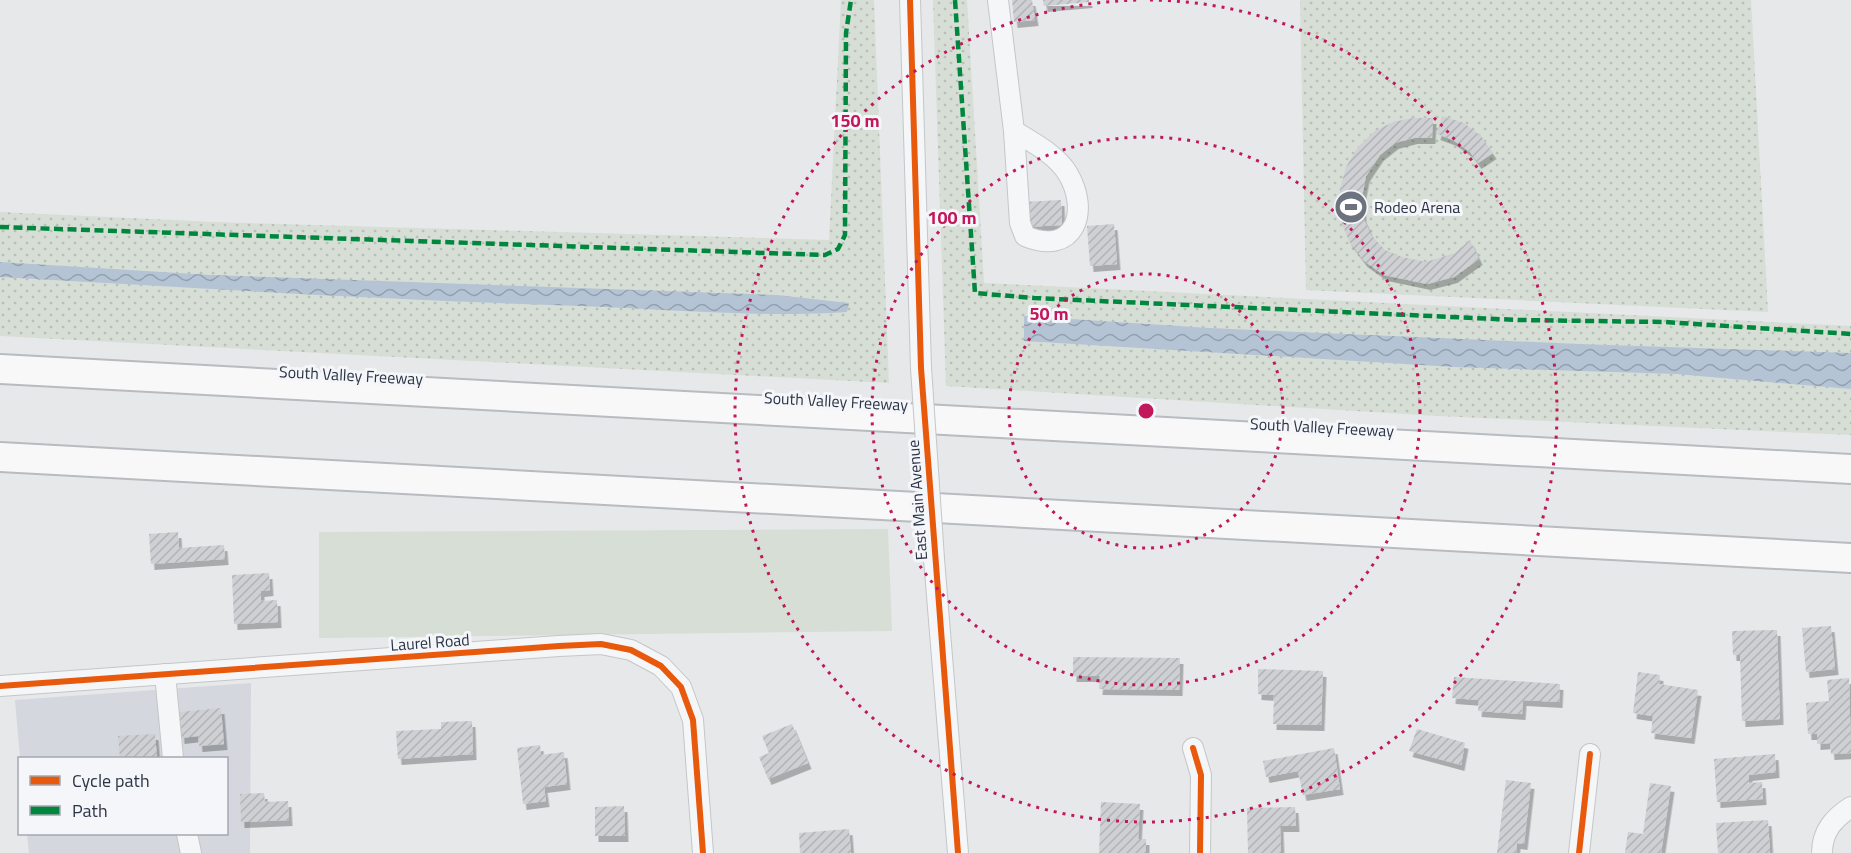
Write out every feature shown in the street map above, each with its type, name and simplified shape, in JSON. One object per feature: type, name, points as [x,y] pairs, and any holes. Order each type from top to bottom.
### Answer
[{"type":"highway","name":"South Valley Freeway","points":[[0,369],[1851,470]]},
{"type":"highway","points":[[0,457],[1851,558]]},
{"type":"street","name":"East Main Avenue","points":[[910,0],[921,368],[958,853]]},
{"type":"street","points":[[998,0],[1014,130],[1020,223],[1025,237],[1049,244],[1060,240],[1072,231],[1078,214],[1075,190],[1068,173],[1058,162],[1014,130]]},
{"type":"street","name":"Laurel Road","points":[[0,686],[580,645],[601,644],[631,650],[661,666],[681,687],[693,720],[704,853]]},
{"type":"street","points":[[165,674],[173,757]]},
{"type":"street","points":[[1193,748],[1201,775],[1200,853]]},
{"type":"street","points":[[1579,853],[1590,754]]},
{"type":"street","points":[[1822,853],[1822,845],[1834,818],[1851,807]]},
{"type":"street","points":[[187,835],[191,853]]},
{"type":"shaded area","points":[[841,0],[874,0],[889,383],[0,336],[0,212],[215,222],[829,240]]},
{"type":"shaded area","points":[[933,0],[967,0],[984,283],[1851,326],[1851,435],[1438,416],[946,386]]},
{"type":"shaded area","points":[[1300,0],[1751,0],[1768,312],[1306,290]]},
{"type":"shaded area","points":[[888,529],[892,631],[319,638],[319,532]]},
{"type":"shaded area","points":[[251,683],[250,853],[29,853],[27,835],[228,835],[228,757],[20,757],[15,700]]},
{"type":"water","points":[[0,262],[211,275],[777,295],[849,303],[847,312],[780,314],[362,297],[0,277]]},
{"type":"water","points":[[1024,316],[1209,328],[1851,353],[1851,389],[1676,374],[1454,367],[1024,341]]},
{"type":"building","points":[[1012,0],[1032,0],[1035,20],[1014,22]]},
{"type":"building","points":[[1043,0],[1089,0],[1089,2],[1044,6]]},
{"type":"building","points":[[1442,116],[1464,123],[1481,136],[1493,153],[1478,163],[1470,152],[1453,140],[1437,134]]},
{"type":"building","name":"Rodeo Arena","points":[[1413,118],[1433,118],[1432,138],[1414,138],[1395,143],[1380,155],[1366,176],[1362,197],[1363,217],[1371,235],[1385,250],[1402,257],[1426,262],[1455,253],[1470,240],[1479,259],[1454,277],[1427,284],[1384,275],[1364,261],[1349,241],[1340,219],[1340,189],[1346,167],[1358,147],[1375,131],[1393,122]]},
{"type":"building","points":[[1061,200],[1062,225],[1025,227],[1024,202]]},
{"type":"building","points":[[1114,224],[1117,264],[1090,266],[1087,226]]},
{"type":"building","points":[[178,532],[179,548],[224,545],[225,559],[151,564],[149,534]]},
{"type":"building","points":[[269,573],[270,590],[261,591],[261,601],[277,600],[278,622],[234,624],[232,575]]},
{"type":"building","points":[[1831,626],[1835,669],[1806,672],[1802,628]]},
{"type":"building","points":[[1777,630],[1780,719],[1742,721],[1740,655],[1733,655],[1732,631]]},
{"type":"building","points":[[1073,657],[1180,658],[1179,690],[1099,689],[1100,676],[1073,676]]},
{"type":"building","points":[[1258,669],[1323,671],[1321,725],[1273,724],[1274,695],[1258,694]]},
{"type":"building","points":[[1638,672],[1660,675],[1659,684],[1698,690],[1691,738],[1651,733],[1653,716],[1633,713]]},
{"type":"building","points":[[1454,677],[1560,684],[1559,702],[1523,700],[1522,714],[1478,711],[1479,700],[1452,698]]},
{"type":"building","points":[[1849,678],[1851,753],[1831,754],[1830,743],[1817,744],[1817,734],[1808,734],[1806,703],[1829,701],[1827,680]]},
{"type":"building","points":[[221,708],[224,744],[199,746],[198,736],[181,738],[179,712]]},
{"type":"building","points":[[472,721],[473,754],[398,759],[396,731],[441,729],[441,722]]},
{"type":"building","points":[[792,724],[808,763],[768,779],[759,757],[769,753],[762,736]]},
{"type":"building","points":[[1417,729],[1465,743],[1461,765],[1409,751]]},
{"type":"building","points":[[155,734],[157,757],[120,757],[118,736]]},
{"type":"building","points":[[540,745],[541,755],[564,752],[567,784],[544,787],[546,801],[523,804],[517,748]]},
{"type":"building","points":[[1334,748],[1340,789],[1303,795],[1298,771],[1266,777],[1263,761]]},
{"type":"building","points":[[1775,754],[1776,772],[1749,775],[1749,783],[1762,782],[1763,799],[1717,802],[1714,759]]},
{"type":"building","points":[[1506,780],[1531,783],[1524,844],[1517,843],[1516,853],[1497,853]]},
{"type":"building","points":[[1650,783],[1671,786],[1661,853],[1625,853],[1628,832],[1643,834]]},
{"type":"building","points":[[264,793],[265,802],[288,801],[289,820],[241,822],[240,794]]},
{"type":"building","points":[[1101,802],[1140,804],[1138,839],[1146,839],[1146,853],[1099,853]]},
{"type":"building","points":[[624,806],[625,836],[595,836],[595,807]]},
{"type":"building","points":[[1295,807],[1296,826],[1280,826],[1281,853],[1248,853],[1247,808]]},
{"type":"building","points":[[1768,820],[1770,853],[1718,853],[1716,823]]},
{"type":"building","points":[[849,829],[851,853],[800,853],[799,833]]},
{"type":"marked path","points":[[0,227],[825,255],[838,249],[845,235],[846,33],[851,0]]},
{"type":"marked path","points":[[955,0],[975,293],[1034,298],[1518,320],[1665,322],[1851,334]]},
{"type":"cycle path","points":[[910,0],[921,368],[958,853]]},
{"type":"cycle path","points":[[0,686],[559,646],[601,644],[631,650],[661,666],[681,687],[693,720],[703,853]]},
{"type":"cycle path","points":[[1193,748],[1201,775],[1200,853]]},
{"type":"cycle path","points":[[1579,853],[1590,754]]},
{"type":"place","name":"Rodeo Arena","points":[[1351,207]]}]
